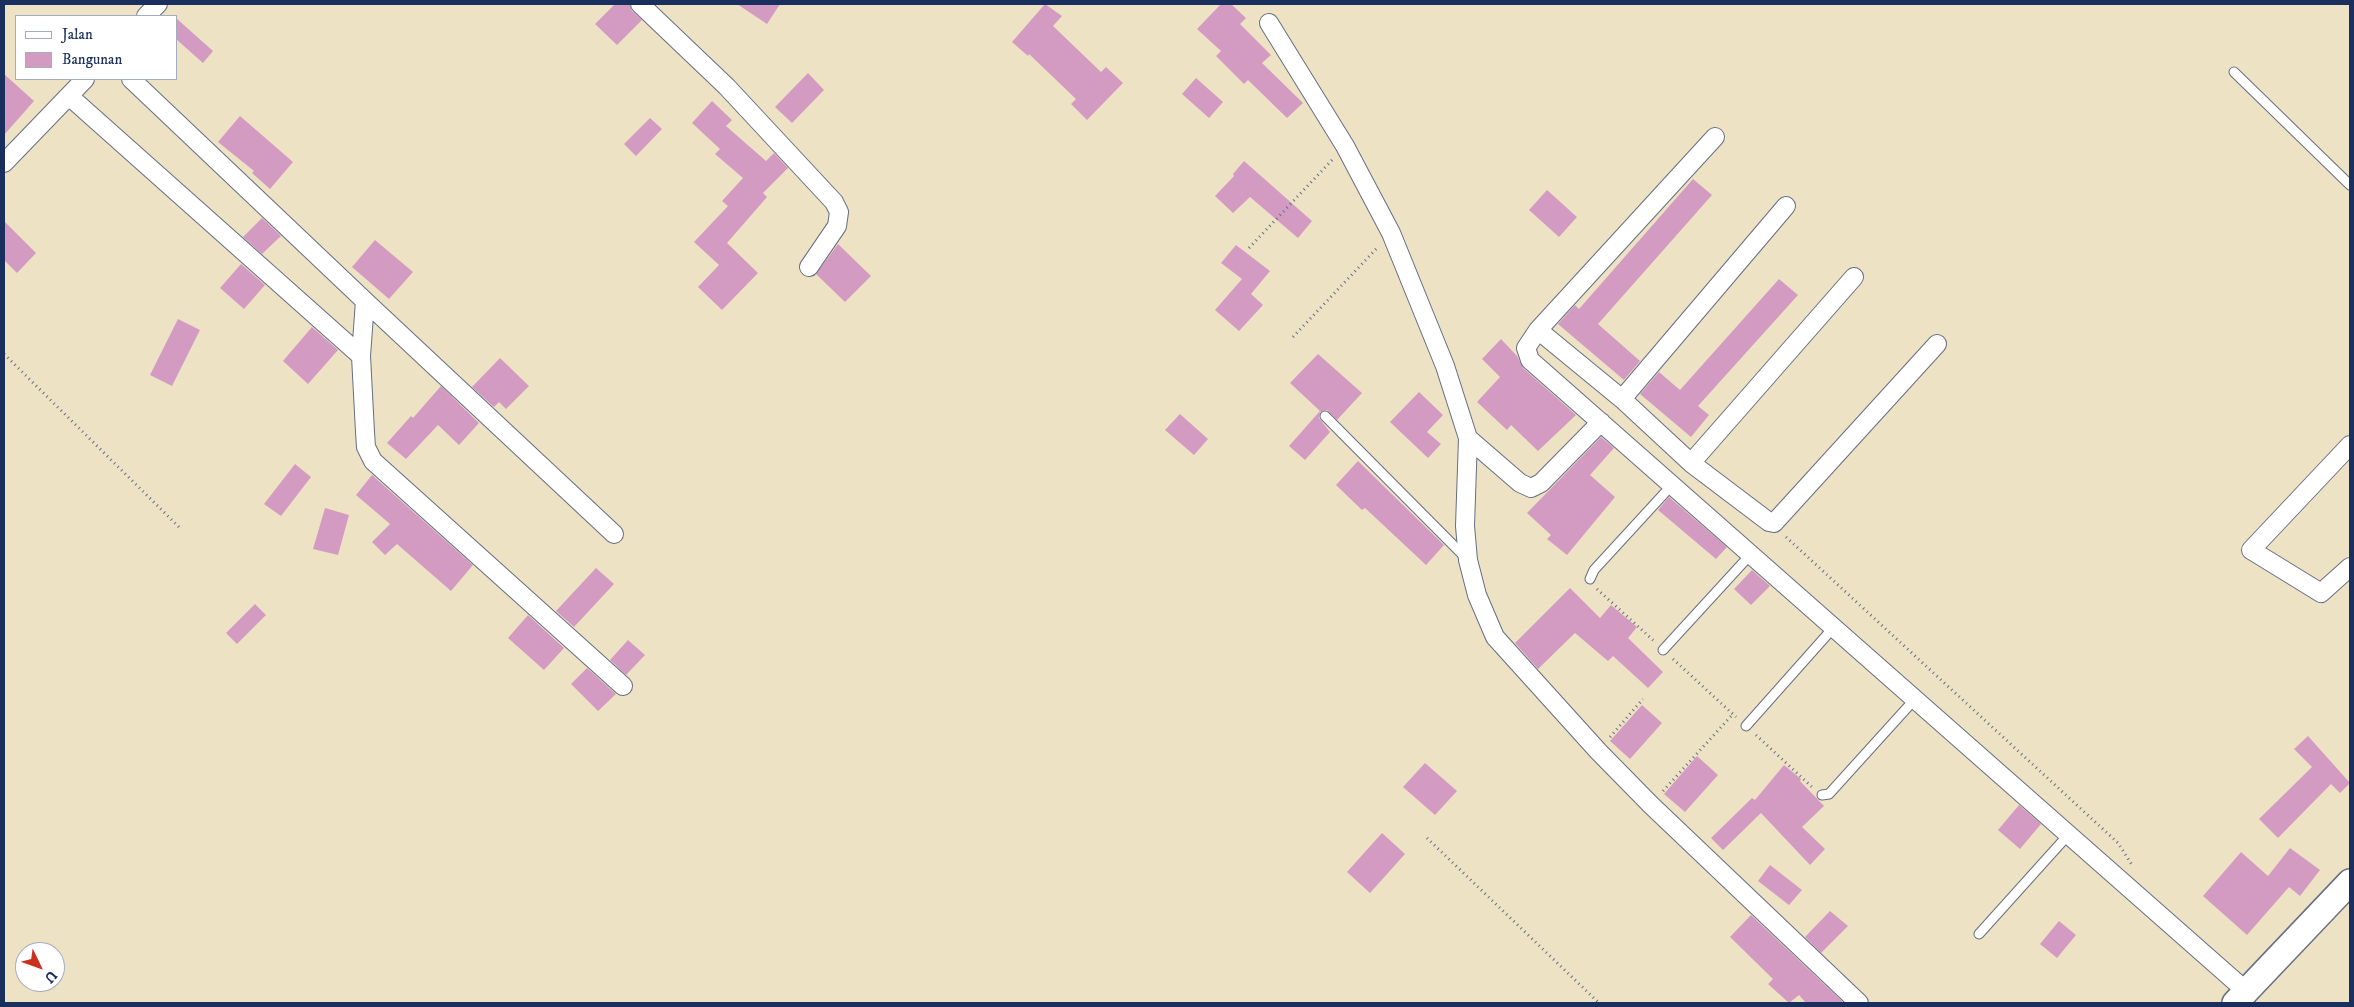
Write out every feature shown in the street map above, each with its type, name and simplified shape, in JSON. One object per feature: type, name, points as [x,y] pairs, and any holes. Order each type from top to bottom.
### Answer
[{"type":"main road","points":[[2240,997],[2350,882]]},
{"type":"street","points":[[147,15],[158,4]]},
{"type":"street","points":[[640,4],[728,87],[834,202],[838,212],[837,226],[809,268]]},
{"type":"street","points":[[1269,23],[1345,146],[1391,233],[1445,366],[1468,438],[1465,526],[1468,560],[1477,595],[1495,637],[1651,805],[1859,1003]]},
{"type":"street","points":[[4,163],[84,80]]},
{"type":"street","points":[[133,80],[614,534]]},
{"type":"street","points":[[69,96],[361,356]]},
{"type":"street","points":[[1715,137],[1538,330],[1526,348],[1530,360],[2141,897],[2240,997]]},
{"type":"street","points":[[1622,399],[1786,206]]},
{"type":"street","points":[[1691,463],[1854,278]]},
{"type":"street","points":[[365,301],[361,356],[366,447],[373,461],[623,686]]},
{"type":"street","points":[[1538,330],[1622,399],[1691,463],[1770,522],[1777,520],[1937,344]]},
{"type":"street","points":[[1468,438],[1520,483],[1531,488],[1541,483],[1601,422]]},
{"type":"street","points":[[2350,445],[2251,550],[2321,593],[2350,568]]},
{"type":"lane","points":[[2234,72],[2350,185]]},
{"type":"lane","points":[[1325,416],[1468,560]]},
{"type":"lane","points":[[1590,578],[1594,570],[1672,485]]},
{"type":"lane","points":[[1663,650],[1751,554]]},
{"type":"lane","points":[[1746,726],[1834,627]]},
{"type":"lane","points":[[1822,795],[1829,794],[1915,699]]},
{"type":"lane","points":[[1979,934],[2068,834]]},
{"type":"path","points":[[1249,248],[1345,146]]},
{"type":"path","points":[[1293,337],[1391,233]]},
{"type":"path","points":[[4,354],[179,527]]},
{"type":"path","points":[[1770,522],[2118,843],[2133,866],[2141,897]]},
{"type":"path","points":[[1590,578],[1595,587],[1822,795]]},
{"type":"path","points":[[1598,750],[1643,699]]},
{"type":"path","points":[[1651,805],[1733,714]]},
{"type":"path","points":[[1428,838],[1599,1003]]},
{"type":"building","points":[[615,4],[630,4],[632,11],[642,20],[617,45],[595,24]]},
{"type":"building","points":[[737,4],[780,4],[767,24]]},
{"type":"building","points":[[1045,4],[1062,16],[1053,26],[1101,72],[1106,67],[1123,83],[1087,120],[1071,104],[1076,99],[1029,54],[1028,56],[1012,42]]},
{"type":"building","points":[[1221,4],[1231,4],[1246,18],[1240,24],[1271,55],[1262,63],[1303,103],[1287,118],[1248,80],[1244,84],[1216,56],[1221,51],[1197,29]]},
{"type":"building","points":[[178,20],[213,51],[203,63],[178,41]]},
{"type":"building","points":[[808,73],[824,90],[792,123],[775,107]]},
{"type":"building","points":[[4,74],[34,101],[4,135]]},
{"type":"building","points":[[1196,78],[1223,102],[1209,118],[1182,94]]},
{"type":"building","points":[[712,101],[732,120],[726,126],[766,161],[774,153],[788,168],[763,193],[767,197],[727,243],[758,273],[722,310],[698,287],[719,265],[694,242],[728,206],[722,201],[743,178],[715,154],[720,149],[692,123]]},
{"type":"building","points":[[240,116],[293,162],[270,189],[252,173],[254,171],[218,142]]},
{"type":"building","points":[[650,118],[662,129],[636,156],[624,144]]},
{"type":"building","points":[[1244,161],[1312,221],[1298,238],[1250,197],[1233,213],[1215,196],[1234,176],[1233,174]]},
{"type":"building","points":[[1693,179],[1712,195],[1598,324],[1640,361],[1624,380],[1558,324],[1575,305],[1579,309]]},
{"type":"building","points":[[1547,190],[1577,217],[1559,237],[1529,210]]},
{"type":"building","points":[[262,218],[281,236],[262,254],[243,237]]},
{"type":"building","points":[[4,221],[36,253],[17,273],[4,260]]},
{"type":"building","points":[[375,240],[413,272],[389,299],[352,267]]},
{"type":"building","points":[[838,244],[871,276],[845,302],[816,274]]},
{"type":"building","points":[[1236,245],[1270,271],[1251,294],[1263,305],[1239,331],[1215,310],[1242,279],[1221,263]]},
{"type":"building","points":[[241,264],[265,285],[244,309],[220,288]]},
{"type":"building","points":[[1779,279],[1798,295],[1698,406],[1709,415],[1691,437],[1640,394],[1659,372],[1680,390]]},
{"type":"building","points":[[178,319],[200,330],[172,386],[150,375]]},
{"type":"building","points":[[312,327],[338,350],[308,384],[283,361]]},
{"type":"building","points":[[1501,339],[1517,356],[1523,368],[1576,415],[1538,451],[1511,425],[1507,430],[1477,402],[1500,377],[1482,359]]},
{"type":"building","points":[[1318,354],[1362,393],[1337,420],[1327,410],[1320,412],[1319,418],[1330,432],[1305,460],[1289,446],[1320,411],[1290,383]]},
{"type":"building","points":[[500,358],[529,386],[506,409],[499,402],[494,407],[472,387]]},
{"type":"building","points":[[441,386],[479,423],[459,445],[438,425],[406,459],[387,443],[411,416],[413,418]]},
{"type":"building","points":[[1419,392],[1443,415],[1427,432],[1441,444],[1428,458],[1390,422]]},
{"type":"building","points":[[1180,414],[1208,439],[1194,455],[1165,430]]},
{"type":"building","points":[[1601,437],[1614,448],[1590,475],[1615,497],[1567,555],[1547,539],[1551,535],[1527,513]]},
{"type":"building","points":[[1358,461],[1444,545],[1426,565],[1365,508],[1362,510],[1336,485]]},
{"type":"building","points":[[295,464],[311,477],[281,516],[264,504]]},
{"type":"building","points":[[372,475],[473,565],[451,591],[397,544],[385,555],[372,542],[390,524],[356,495]]},
{"type":"building","points":[[1669,497],[1727,547],[1716,559],[1658,510]]},
{"type":"building","points":[[325,508],[349,515],[338,555],[313,549]]},
{"type":"building","points":[[596,568],[614,584],[574,627],[556,611]]},
{"type":"building","points":[[1752,570],[1770,586],[1751,605],[1734,589]]},
{"type":"building","points":[[1570,588],[1600,618],[1611,605],[1637,627],[1628,638],[1663,672],[1648,688],[1613,656],[1608,661],[1575,633],[1538,669],[1515,643]]},
{"type":"building","points":[[255,604],[266,615],[237,644],[226,633]]},
{"type":"building","points":[[528,615],[564,648],[544,670],[508,638]]},
{"type":"building","points":[[628,640],[645,655],[626,675],[610,660]]},
{"type":"building","points":[[587,668],[616,694],[598,711],[571,684]]},
{"type":"building","points":[[1642,705],[1662,723],[1630,759],[1610,741]]},
{"type":"building","points":[[2308,736],[2350,783],[2340,793],[2331,784],[2278,838],[2259,819],[2312,767],[2294,749]]},
{"type":"building","points":[[1697,756],[1718,775],[1685,812],[1664,794]]},
{"type":"building","points":[[1425,763],[1457,791],[1435,815],[1403,787]]},
{"type":"building","points":[[1784,765],[1801,779],[1800,781],[1824,806],[1802,827],[1825,849],[1810,865],[1761,813],[1723,850],[1711,838],[1752,798],[1755,800]]},
{"type":"building","points":[[2019,805],[2041,824],[2020,849],[1998,830]]},
{"type":"building","points":[[1382,833],[1405,854],[1370,893],[1347,872]]},
{"type":"building","points":[[2290,848],[2320,870],[2300,896],[2289,887],[2247,935],[2203,896],[2241,852],[2268,876]]},
{"type":"building","points":[[1770,865],[1802,890],[1789,905],[1758,881]]},
{"type":"building","points":[[1830,911],[1848,926],[1821,953],[1805,937]]},
{"type":"building","points":[[1751,915],[1844,1003],[1806,1003],[1799,995],[1789,1003],[1768,984],[1773,979],[1730,937]]},
{"type":"building","points":[[2059,921],[2076,935],[2057,958],[2040,944]]}]
